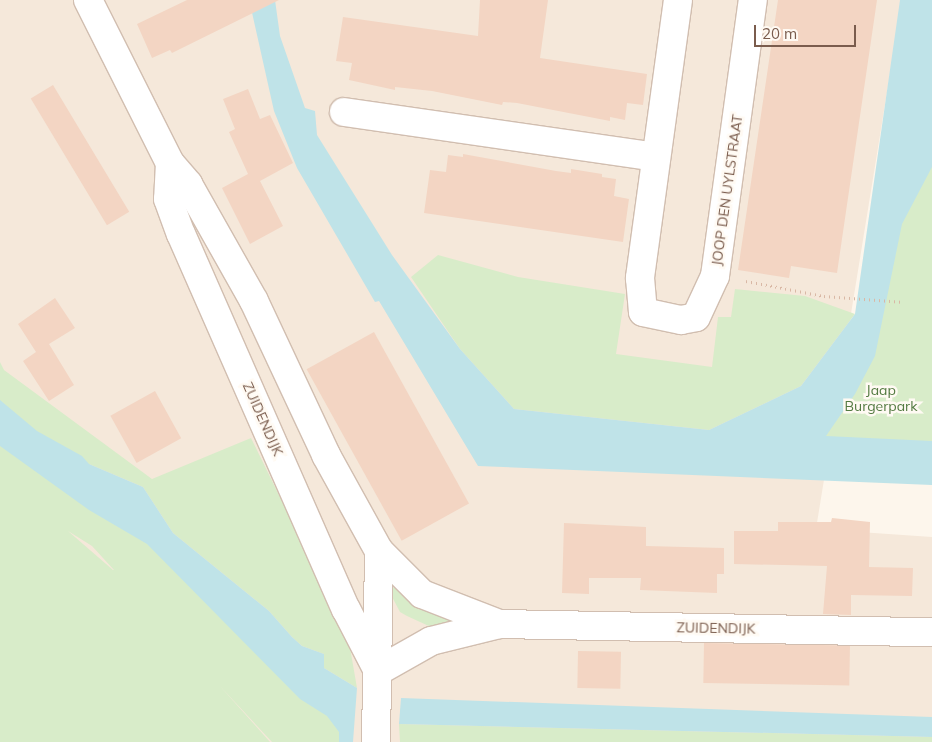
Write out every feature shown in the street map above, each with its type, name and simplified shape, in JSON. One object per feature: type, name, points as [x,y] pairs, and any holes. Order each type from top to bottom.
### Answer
[{"type":"street","name":"ZUIDENDIJK","points":[[88,0],[170,163],[188,184],[254,301],[326,455],[380,551],[422,594],[499,624]]},
{"type":"street","name":"JOOP DEN UYLSTRAAT","points":[[678,0],[642,254],[642,312],[682,320],[696,317],[716,276],[752,0]]},
{"type":"street","points":[[344,112],[656,157]]},
{"type":"street","name":"ZUIDENDIJK","points":[[170,163],[168,198],[181,234],[346,609],[378,671],[431,641],[499,624],[932,632]]},
{"type":"street","points":[[376,742],[380,551]]},
{"type":"path","points":[[716,276],[824,296],[904,302]]},
{"type":"shaded area","points":[[0,0],[902,0],[816,529],[932,537],[932,742],[0,742]]},
{"type":"green space","name":"Jaap Burgerpark","points":[[932,0],[932,452],[789,444],[861,334]]},
{"type":"green space","points":[[438,255],[518,277],[625,294],[616,354],[712,367],[718,317],[731,317],[735,289],[805,296],[855,314],[801,386],[709,430],[514,409],[460,349],[411,277]]},
{"type":"green space","points":[[0,362],[4,370],[152,479],[251,438],[348,636],[357,688],[324,668],[324,654],[302,646],[269,611],[173,533],[143,487],[89,464],[144,509],[351,742],[272,742],[219,685],[270,742],[0,742]],"holes":[[[68,531],[92,546],[114,570]]]},
{"type":"green space","points":[[394,587],[424,608],[452,620],[431,627],[407,616],[400,612],[390,593]]},
{"type":"green space","points":[[399,724],[932,737],[932,742],[400,742]]},
{"type":"water","points":[[275,0],[280,36],[305,108],[315,111],[317,135],[392,255],[460,349],[514,409],[709,430],[801,386],[855,314],[900,0],[932,0],[932,167],[902,224],[875,356],[855,394],[826,436],[932,441],[932,485],[478,466],[379,301],[375,302],[297,168],[274,111],[251,8]]},
{"type":"water","points":[[0,400],[37,431],[82,456],[89,464],[143,487],[173,533],[269,611],[302,646],[324,654],[324,668],[357,688],[353,742],[339,742],[339,732],[327,716],[300,699],[147,544],[89,510],[0,446]]},
{"type":"water","points":[[401,698],[932,717],[932,737],[399,724]]},
{"type":"building","points":[[187,0],[279,0],[172,53],[170,50],[152,58],[137,24]]},
{"type":"building","points":[[480,0],[548,0],[540,58],[647,74],[643,105],[627,103],[625,120],[610,117],[610,121],[517,103],[503,102],[502,105],[432,91],[395,87],[395,90],[349,80],[352,63],[336,61],[343,17],[478,36]]},
{"type":"building","points":[[778,0],[877,0],[837,273],[791,266],[789,278],[738,270]]},
{"type":"building","points":[[53,85],[129,212],[107,225],[31,98]]},
{"type":"building","points":[[248,89],[260,119],[270,115],[293,163],[260,181],[283,226],[250,244],[222,188],[248,174],[229,132],[235,129],[223,99]]},
{"type":"building","points":[[463,154],[556,171],[571,173],[571,169],[602,174],[602,177],[616,179],[614,196],[629,199],[623,242],[424,213],[430,170],[446,172],[448,155],[463,157]]},
{"type":"building","points":[[55,298],[75,328],[49,344],[74,385],[49,401],[23,361],[36,352],[18,324]]},
{"type":"building","points":[[374,332],[469,503],[402,541],[307,369]]},
{"type":"building","points":[[155,391],[181,438],[137,463],[110,416]]},
{"type":"building","points":[[832,518],[870,522],[869,567],[913,568],[912,596],[851,595],[851,615],[823,614],[827,566],[734,564],[734,531],[778,531],[778,522],[831,522]]},
{"type":"building","points":[[564,523],[646,527],[646,546],[724,548],[724,574],[717,574],[717,593],[640,590],[641,578],[589,578],[589,594],[562,593]]},
{"type":"building","points":[[704,643],[850,646],[849,686],[703,683]]},
{"type":"building","points":[[578,651],[621,652],[620,689],[577,688]]}]
